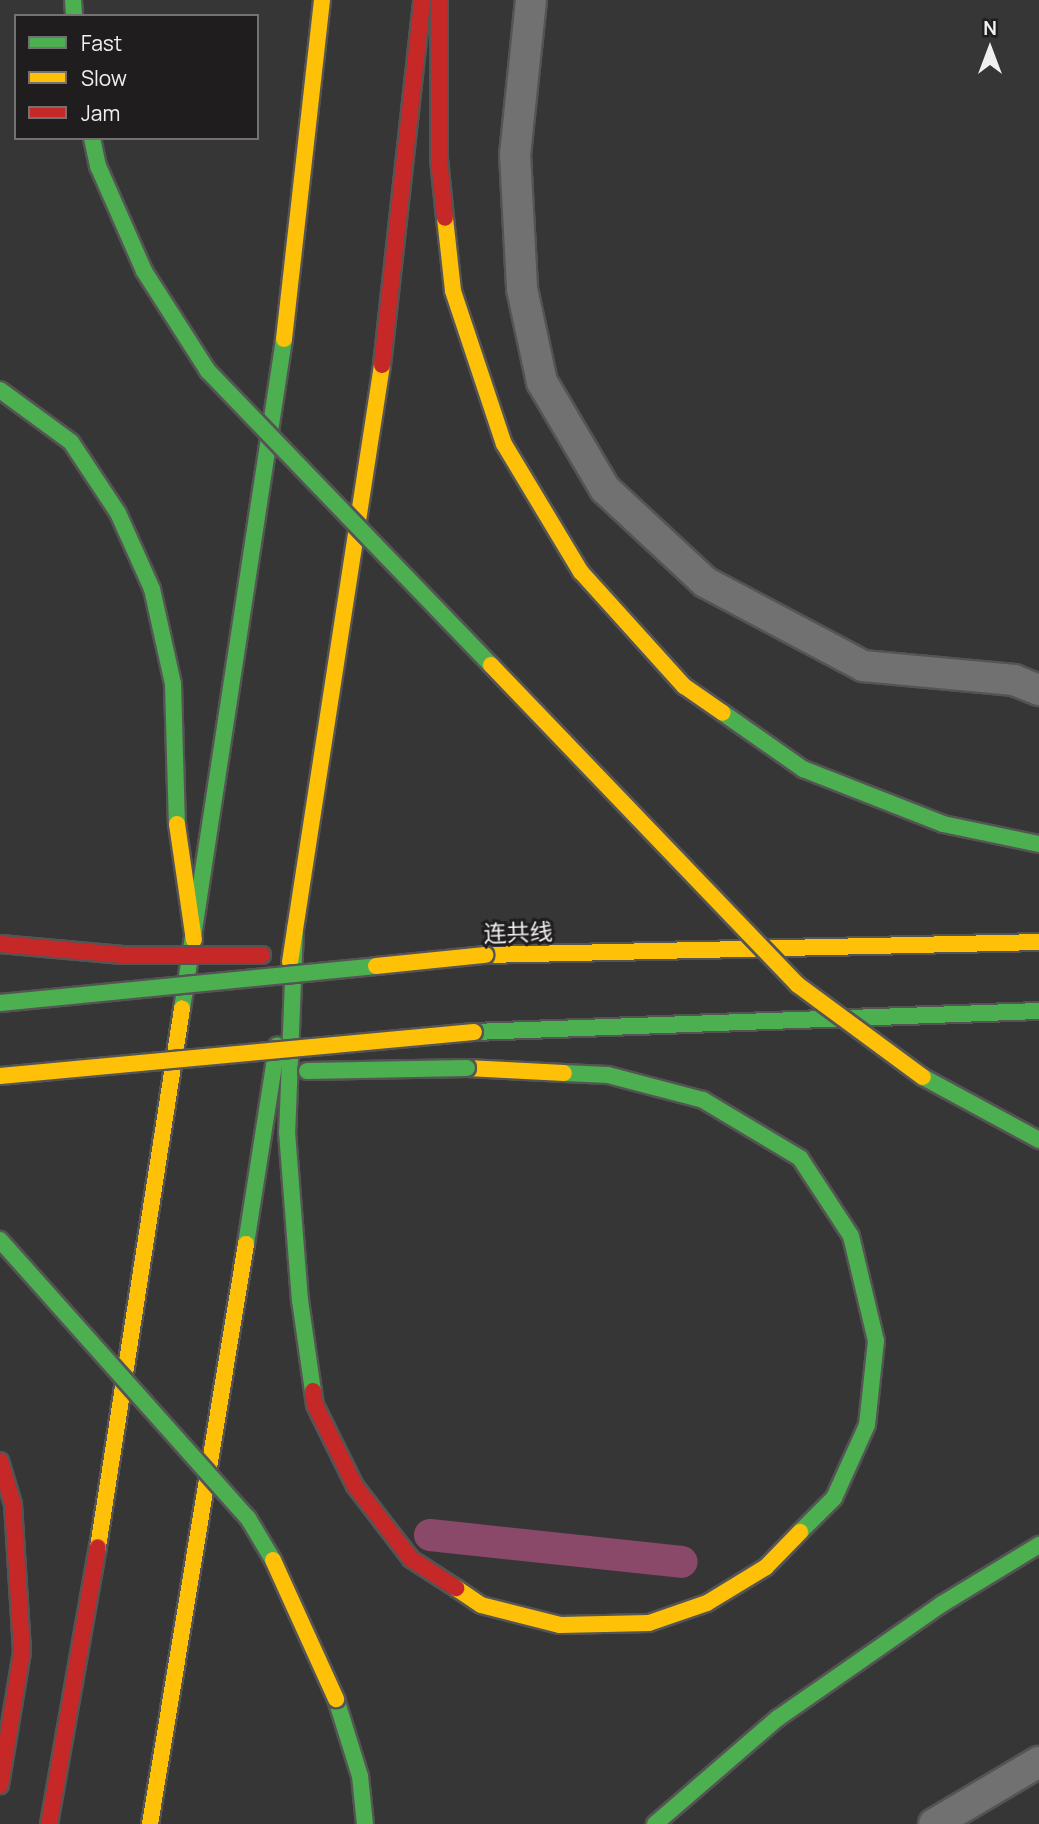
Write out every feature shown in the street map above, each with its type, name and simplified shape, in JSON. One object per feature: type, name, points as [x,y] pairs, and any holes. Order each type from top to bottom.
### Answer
[{"type":"main road","points":[[48,1824],[94,1571],[277,403],[322,0]]},
{"type":"main road","points":[[150,1824],[192,1587],[376,416],[422,0]]},
{"type":"main road","points":[[439,0],[439,159],[453,291],[504,443],[581,572],[684,686],[803,769],[943,824],[1039,844]]},
{"type":"main road","points":[[92,140],[98,166],[144,271],[208,371],[799,985],[909,1070],[1039,1140]]},
{"type":"main road","points":[[0,390],[71,442],[118,513],[152,589],[173,684],[176,819],[194,940]]},
{"type":"main road","points":[[259,1072],[467,1068],[608,1075],[704,1100],[800,1158],[851,1236],[877,1341],[867,1425],[834,1498],[766,1567],[707,1603],[649,1623],[560,1625],[481,1605],[411,1559],[355,1486],[315,1405],[300,1300],[287,1132],[295,928]]},
{"type":"main road","name":"连共线","points":[[0,1003],[485,955],[1039,942]]},
{"type":"main road","points":[[0,944],[123,955],[485,955]]},
{"type":"main road","points":[[0,1076],[474,1032],[1039,1011]]},
{"type":"main road","points":[[0,1076],[232,1072]]},
{"type":"main road","points":[[0,1240],[248,1518],[295,1599],[336,1699],[360,1776],[365,1824]]},
{"type":"main road","points":[[0,1461],[13,1504],[22,1652],[0,1785]]},
{"type":"main road","points":[[655,1824],[778,1718],[943,1604],[1039,1545]]},
{"type":"street","points":[[531,0],[515,154],[523,289],[542,382],[605,489],[705,582],[863,666],[1014,680],[1039,690]]},
{"type":"street","points":[[934,1824],[1039,1762]]},
{"type":"waterway","points":[[430,1535],[682,1562]]},
{"type":"traffic: fast","points":[[73,0],[74,14]]},
{"type":"traffic: fast","points":[[92,140],[98,166],[144,271],[208,371],[491,665]]},
{"type":"traffic: fast","points":[[182,1009],[284,339]]},
{"type":"traffic: fast","points":[[0,390],[71,442],[118,513],[152,589],[173,684],[177,824]]},
{"type":"traffic: fast","points":[[723,713],[803,769],[943,824],[1039,844]]},
{"type":"traffic: fast","points":[[295,928],[287,1132],[300,1300],[313,1391]]},
{"type":"traffic: fast","points":[[0,1003],[376,966]]},
{"type":"traffic: fast","points":[[474,1032],[1039,1011]]},
{"type":"traffic: fast","points":[[246,1244],[277,1045]]},
{"type":"traffic: fast","points":[[307,1071],[467,1068]]},
{"type":"traffic: fast","points":[[564,1073],[608,1075],[703,1100],[800,1158],[851,1236],[876,1341],[867,1425],[834,1498],[800,1532]]},
{"type":"traffic: fast","points":[[923,1077],[1039,1140]]},
{"type":"traffic: fast","points":[[0,1240],[248,1518],[273,1560]]},
{"type":"traffic: fast","points":[[655,1824],[778,1718],[942,1604],[1039,1545]]},
{"type":"traffic: fast","points":[[336,1699],[360,1776],[365,1824]]},
{"type":"traffic: slow","points":[[284,339],[322,0]]},
{"type":"traffic: slow","points":[[445,218],[453,291],[504,444],[581,572],[684,686],[723,713]]},
{"type":"traffic: slow","points":[[290,962],[382,365]]},
{"type":"traffic: slow","points":[[491,665],[798,985],[923,1077]]},
{"type":"traffic: slow","points":[[177,824],[194,940]]},
{"type":"traffic: slow","points":[[485,955],[1039,942]]},
{"type":"traffic: slow","points":[[376,966],[485,955]]},
{"type":"traffic: slow","points":[[98,1547],[182,1009]]},
{"type":"traffic: slow","points":[[0,1076],[474,1032]]},
{"type":"traffic: slow","points":[[467,1068],[564,1073]]},
{"type":"traffic: slow","points":[[150,1824],[246,1244]]},
{"type":"traffic: slow","points":[[456,1588],[481,1605],[560,1625],[649,1623],[707,1603],[766,1567],[800,1532]]},
{"type":"traffic: slow","points":[[273,1560],[336,1699]]},
{"type":"traffic: jam","points":[[382,365],[422,0]]},
{"type":"traffic: jam","points":[[439,0],[439,159],[445,218]]},
{"type":"traffic: jam","points":[[0,944],[123,955],[262,955]]},
{"type":"traffic: jam","points":[[313,1391],[315,1405],[355,1486],[411,1559],[456,1588]]},
{"type":"traffic: jam","points":[[0,1461],[13,1504],[22,1652],[0,1785]]},
{"type":"traffic: jam","points":[[49,1824],[98,1547]]}]
